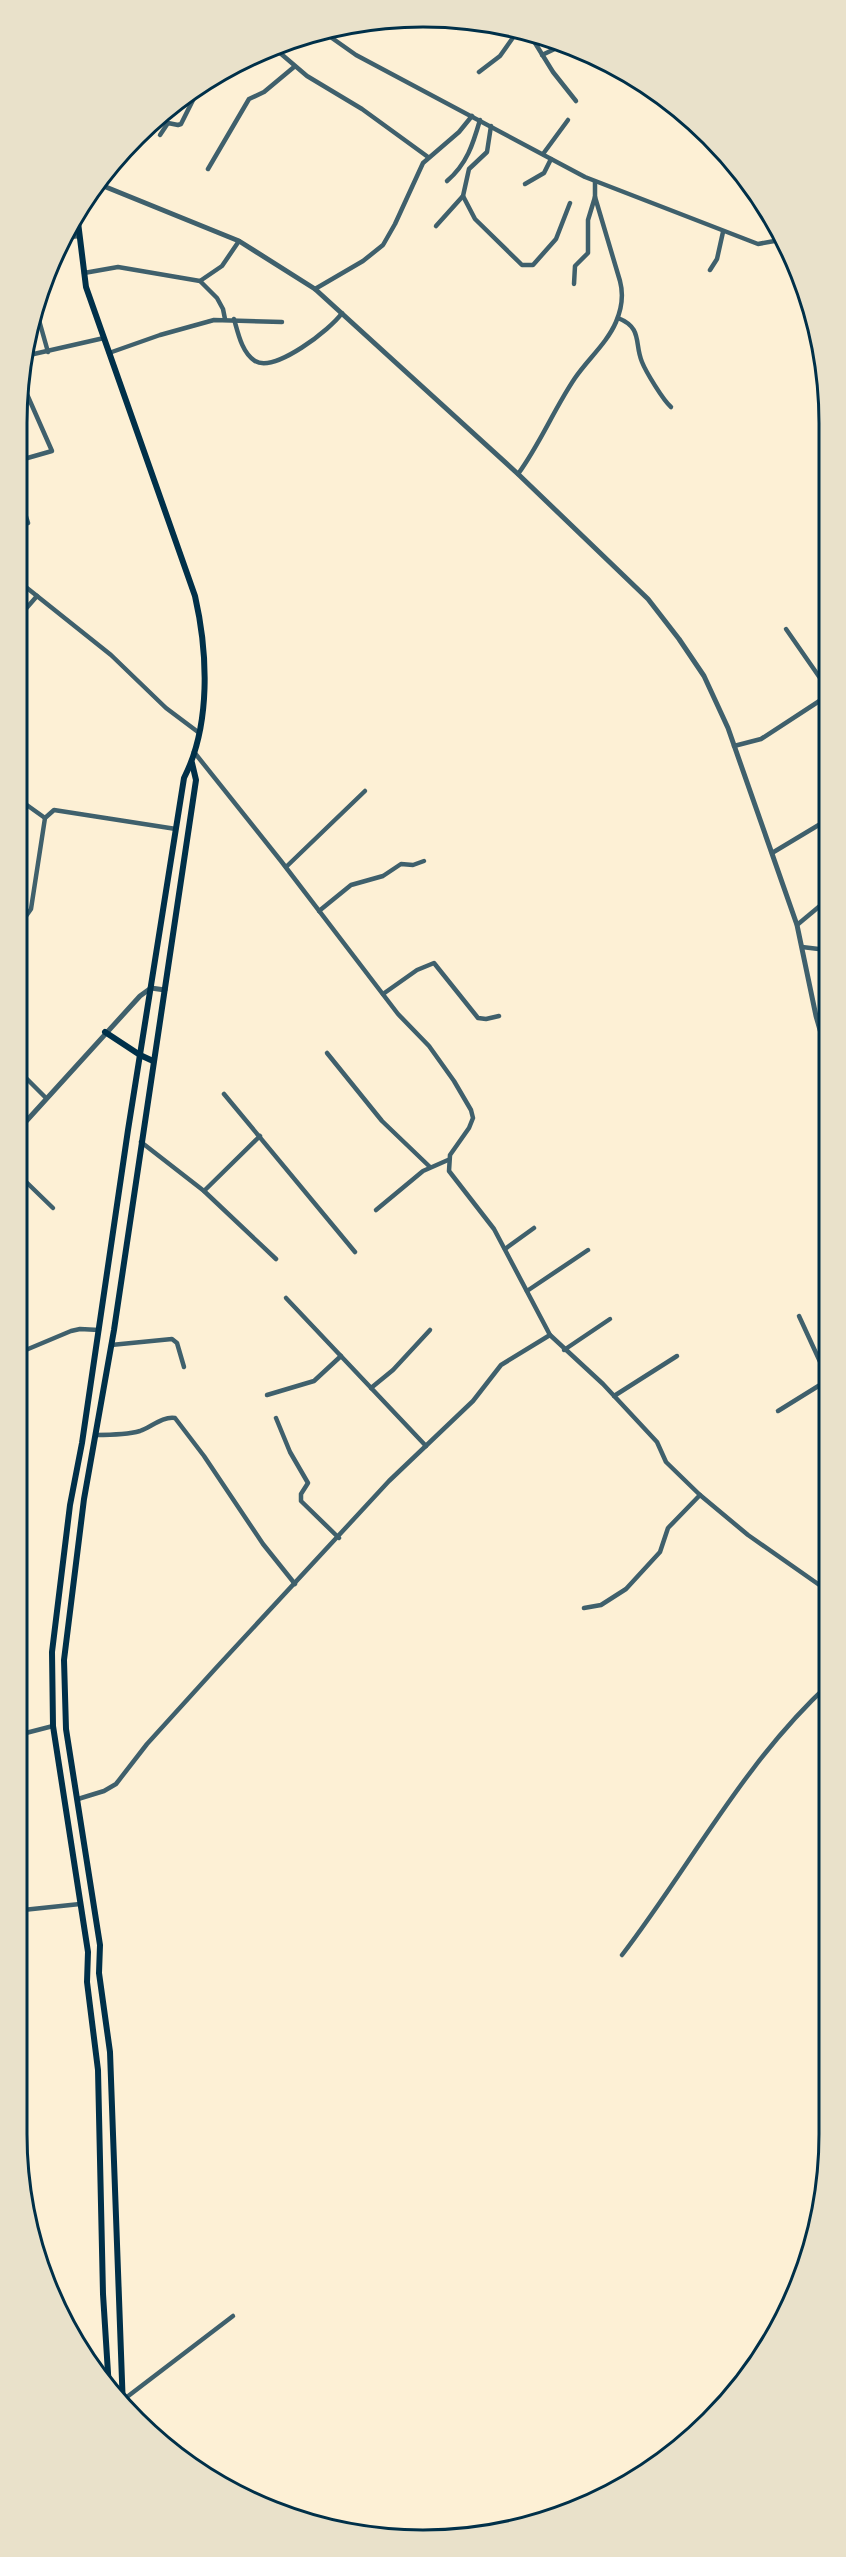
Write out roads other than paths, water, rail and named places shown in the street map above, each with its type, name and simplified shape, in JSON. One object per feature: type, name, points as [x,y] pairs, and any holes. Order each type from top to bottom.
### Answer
[{"type":"main road","points":[[78,228],[83,273],[109,353],[176,539],[198,609],[204,686],[194,753],[184,778],[70,1505],[54,1631],[51,1682],[53,1726],[88,1952],[87,1982],[98,2070],[108,2374]]},
{"type":"main road","points":[[123,2392],[115,2237],[110,2052],[99,1973],[100,1945],[65,1715],[64,1660],[75,1566],[118,1302],[196,780],[192,762]]},
{"type":"main road","points":[[105,1032],[153,1061]]},
{"type":"main road","points":[[104,1299],[118,1302]]},
{"type":"main road","points":[[77,1884],[90,1884]]},
{"type":"main road","points":[[102,2236],[115,2237]]},
{"type":"street","points":[[332,38],[356,55],[596,182],[758,244],[774,241]]},
{"type":"street","points":[[479,72],[500,57],[513,38]]},
{"type":"street","points":[[535,43],[576,101]]},
{"type":"street","points":[[542,55],[554,49]]},
{"type":"street","points":[[280,54],[294,67],[362,109],[428,157]]},
{"type":"street","points":[[208,169],[249,99],[264,92],[294,67]]},
{"type":"street","points":[[160,135],[168,123],[181,124],[192,102]]},
{"type":"street","points":[[315,289],[363,261],[382,245],[428,157],[459,132],[472,116]]},
{"type":"street","points":[[447,181],[457,172],[469,155],[480,120]]},
{"type":"street","points":[[543,154],[568,120]]},
{"type":"street","points":[[436,226],[463,196],[469,170],[489,149],[491,126]]},
{"type":"street","points":[[525,184],[544,173],[551,159]]},
{"type":"street","points":[[574,284],[575,267],[588,253],[589,215],[595,197],[596,182]]},
{"type":"street","points":[[105,187],[239,242],[315,289],[404,373],[518,474],[658,611],[704,676],[734,746],[797,925],[819,1023]]},
{"type":"street","points":[[463,196],[475,219],[522,265],[528,267],[533,265],[556,239],[570,203]]},
{"type":"street","points":[[518,474],[538,444],[573,381],[609,336],[618,318],[623,292],[595,197]]},
{"type":"street","points":[[710,270],[717,259],[723,232]]},
{"type":"street","points":[[74,237],[79,236]]},
{"type":"street","points":[[200,281],[222,266],[239,242]]},
{"type":"street","points":[[83,273],[118,267],[200,281],[218,298],[225,319]]},
{"type":"street","points":[[234,319],[248,355],[252,360],[262,364],[276,360],[314,339],[332,326],[342,313]]},
{"type":"street","points":[[618,318],[631,326],[640,345],[642,362],[671,407]]},
{"type":"street","points":[[109,353],[190,326],[225,319],[282,322]]},
{"type":"street","points":[[40,323],[48,352]]},
{"type":"street","points":[[33,355],[104,338]]},
{"type":"street","points":[[27,458],[52,451],[28,397]]},
{"type":"street","points":[[27,588],[111,655],[166,708],[198,732]]},
{"type":"street","points":[[27,608],[37,596]]},
{"type":"street","points":[[786,629],[819,676]]},
{"type":"street","points":[[734,746],[761,739],[819,701]]},
{"type":"street","points":[[194,753],[286,867],[398,1014],[442,1062],[473,1115],[469,1128],[454,1146],[448,1160],[452,1175],[487,1218],[506,1249],[550,1335],[614,1396],[657,1442],[666,1462],[700,1495],[748,1535],[819,1584]]},
{"type":"street","points":[[286,867],[365,792]]},
{"type":"street","points":[[27,805],[45,818]]},
{"type":"street","points":[[27,914],[30,909],[45,818],[54,810],[176,830]]},
{"type":"street","points":[[772,853],[819,825]]},
{"type":"street","points":[[319,911],[351,885],[383,876],[401,864],[413,865],[424,861]]},
{"type":"street","points":[[797,925],[819,907]]},
{"type":"street","points":[[802,947],[819,949]]},
{"type":"street","points":[[383,994],[427,965],[434,963],[478,1018],[486,1020],[499,1016]]},
{"type":"street","points":[[27,1120],[140,996],[151,988],[165,990]]},
{"type":"street","points":[[327,1053],[382,1121],[430,1167]]},
{"type":"street","points":[[27,1079],[46,1098]]},
{"type":"street","points":[[224,1094],[355,1252]]},
{"type":"street","points":[[204,1191],[260,1136]]},
{"type":"street","points":[[141,1142],[204,1191],[276,1259]]},
{"type":"street","points":[[376,1210],[430,1167],[448,1160]]},
{"type":"street","points":[[27,1183],[53,1208]]},
{"type":"street","points":[[506,1249],[534,1227]]},
{"type":"street","points":[[527,1291],[588,1250]]},
{"type":"street","points":[[286,1298],[426,1446]]},
{"type":"street","points":[[799,1316],[819,1360]]},
{"type":"street","points":[[564,1350],[610,1319]]},
{"type":"street","points":[[27,1349],[71,1331],[99,1330]]},
{"type":"street","points":[[371,1388],[393,1370],[430,1330]]},
{"type":"street","points":[[78,1799],[104,1791],[116,1784],[147,1744],[339,1538],[389,1481],[473,1401],[506,1360],[550,1335]]},
{"type":"street","points":[[111,1345],[172,1339],[177,1343],[183,1366]]},
{"type":"street","points":[[267,1395],[314,1380],[341,1356]]},
{"type":"street","points":[[614,1396],[677,1356]]},
{"type":"street","points":[[778,1411],[819,1386]]},
{"type":"street","points":[[96,1435],[140,1431],[164,1419],[175,1418],[204,1456],[263,1544],[295,1584]]},
{"type":"street","points":[[276,1418],[290,1452],[308,1483],[301,1500],[339,1538]]},
{"type":"street","points":[[584,1608],[601,1605],[626,1589],[660,1552],[668,1528],[700,1495]]},
{"type":"street","points":[[622,1955],[657,1910],[762,1755],[788,1723],[819,1694]]},
{"type":"street","points":[[27,1733],[53,1726]]},
{"type":"street","points":[[27,1910],[80,1904]]},
{"type":"street","points":[[127,2397],[233,2316]]}]
